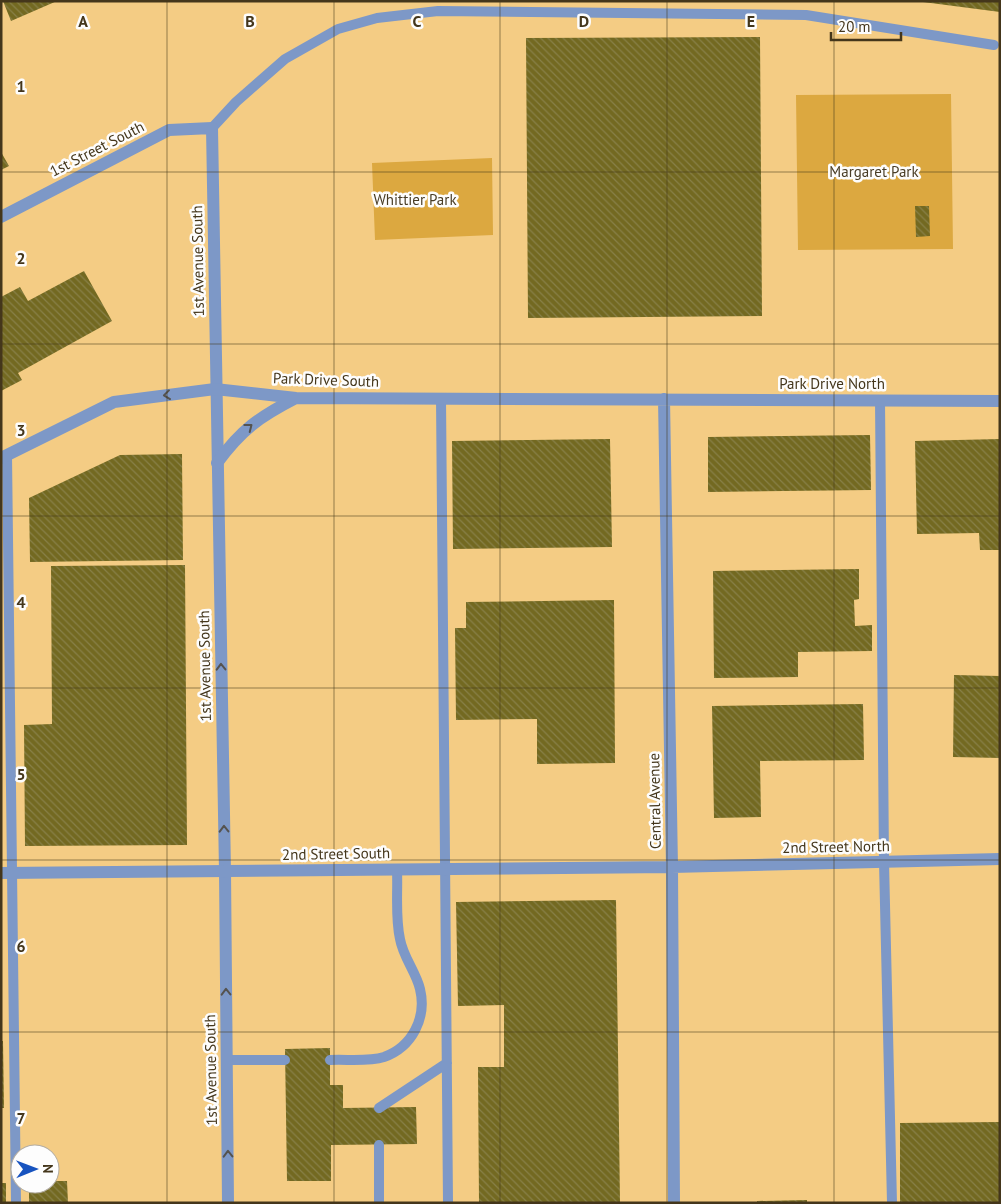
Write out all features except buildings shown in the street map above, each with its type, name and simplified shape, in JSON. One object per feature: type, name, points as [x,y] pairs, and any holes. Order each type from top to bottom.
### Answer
[{"type":"street","name":"1st Street South","points":[[1,217],[169,130],[212,128]]},
{"type":"street","name":"1st Avenue South","points":[[212,128],[215,389],[225,872],[228,1203]]},
{"type":"street","name":"Park Drive South","points":[[4,456],[114,402],[215,389],[296,398],[664,399]]},
{"type":"street","points":[[217,463],[235,439],[248,426],[296,398]]},
{"type":"street","name":"Park Drive North","points":[[664,399],[1000,401]]},
{"type":"street","name":"Central Avenue","points":[[664,399],[672,867],[674,1203]]},
{"type":"street","name":"2nd Street North","points":[[672,867],[1000,859]]},
{"type":"street","name":"2nd Street South","points":[[7,873],[672,867]]},
{"type":"lane","points":[[212,128],[236,102],[285,59],[338,30],[377,18],[438,11],[806,15],[994,45]]},
{"type":"lane","points":[[441,398],[448,1203]]},
{"type":"lane","points":[[880,400],[884,862],[892,1203]]},
{"type":"lane","points":[[4,456],[7,873],[16,1203]]},
{"type":"lane","points":[[330,1060],[382,1057],[399,1049],[412,1038],[418,1025],[422,1001],[420,988],[400,940],[397,870]]},
{"type":"lane","points":[[227,1060],[285,1060]]},
{"type":"lane","points":[[379,1108],[447,1063]]},
{"type":"lane","points":[[379,1145],[379,1203]]},
{"type":"shaded area","points":[[1,1],[1000,1],[1000,1203],[1,1203]]},
{"type":"green space","name":"Margaret Park","points":[[951,94],[953,249],[798,250],[796,95]]},
{"type":"green space","name":"Whittier Park","points":[[492,158],[493,235],[375,240],[372,163]]}]
